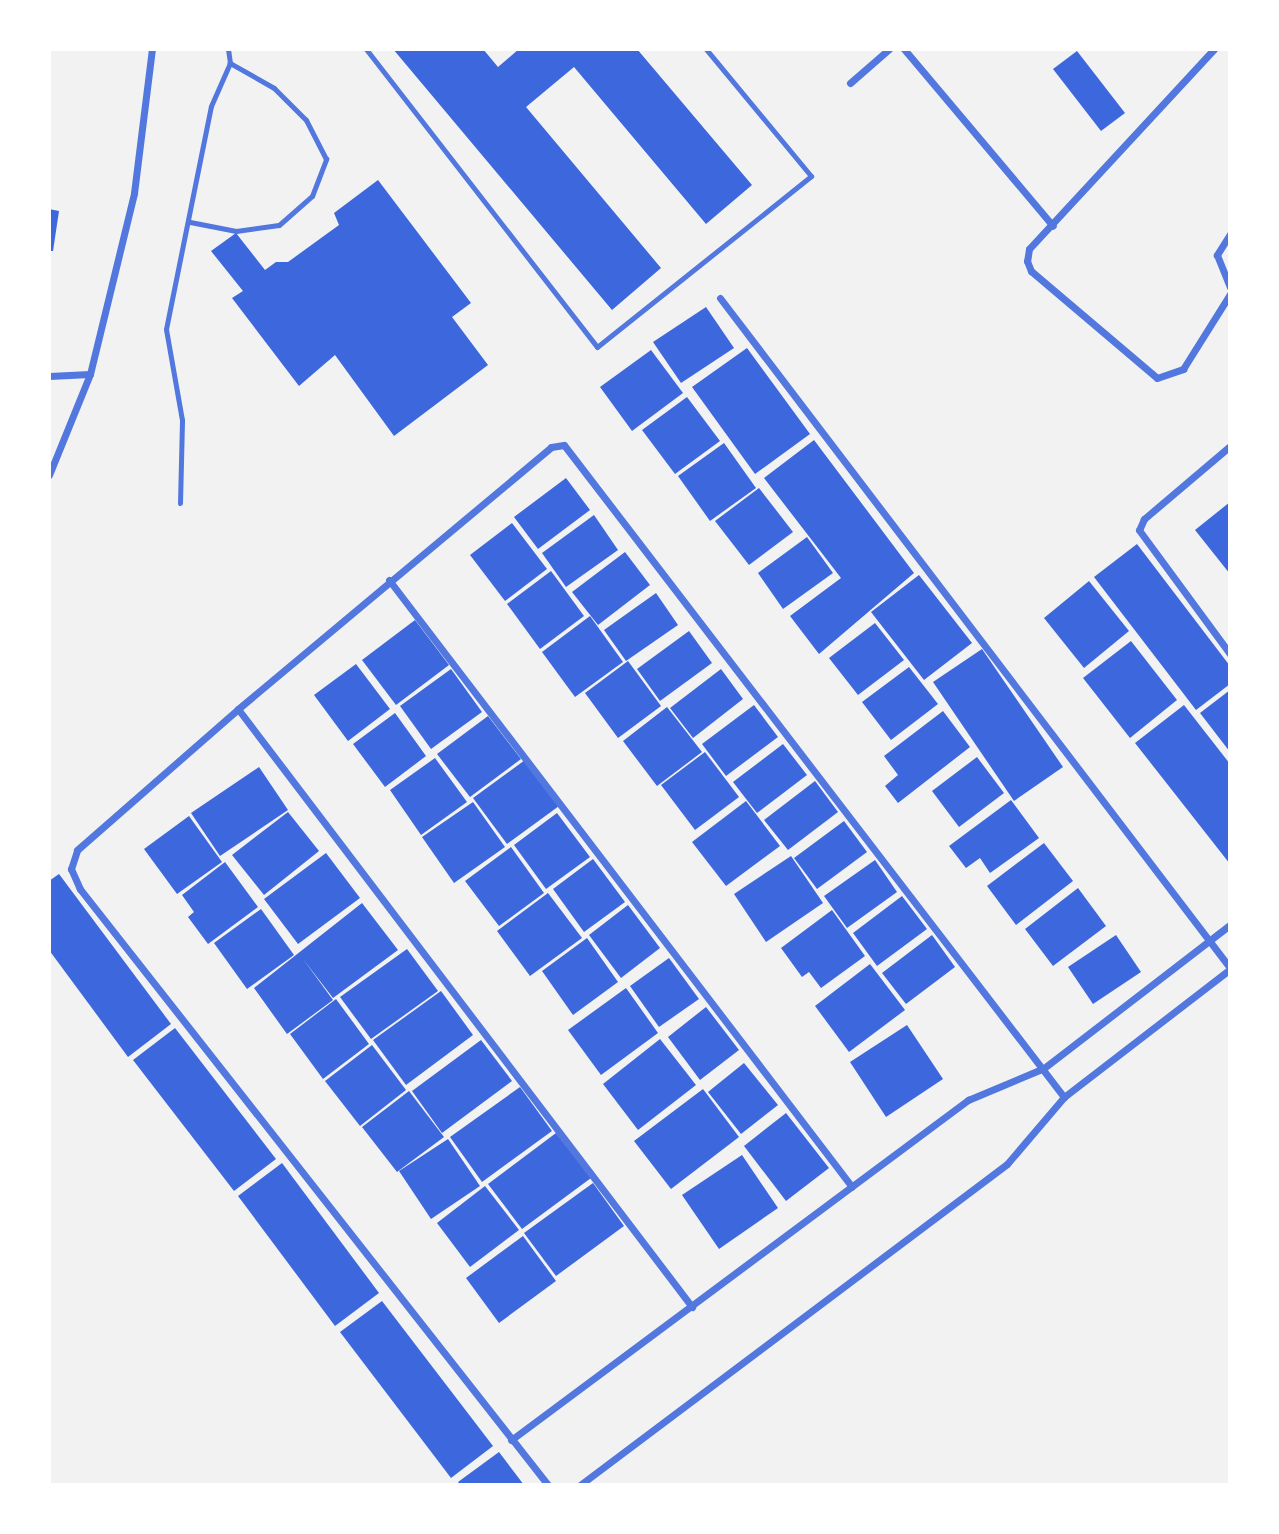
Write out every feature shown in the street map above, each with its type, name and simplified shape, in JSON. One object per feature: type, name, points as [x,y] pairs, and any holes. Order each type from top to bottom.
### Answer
[{"type":"street","points":[[49,475],[90,373],[134,193],[152,49]]},
{"type":"street","points":[[850,83],[889,49]]},
{"type":"street","points":[[904,49],[1053,226]]},
{"type":"street","points":[[1213,49],[1029,249],[1031,271],[1157,378],[1182,369],[1230,294]]},
{"type":"street","points":[[1230,234],[1217,255],[1230,288]]},
{"type":"street","points":[[579,1485],[1007,1164],[1064,1097],[1230,968],[720,298]]},
{"type":"street","points":[[49,376],[90,373]]},
{"type":"street","points":[[548,1485],[74,880],[71,869],[78,850],[238,709],[551,447],[564,445],[1064,1097]]},
{"type":"street","points":[[1230,446],[1144,519],[1139,530],[1230,654]]},
{"type":"street","points":[[389,580],[852,1186]]},
{"type":"street","points":[[238,709],[692,1307]]},
{"type":"street","points":[[511,1440],[968,1100],[1044,1068],[1230,925]]},
{"type":"lane","points":[[180,503],[182,420],[166,329],[190,222],[211,106],[230,63],[228,49]]},
{"type":"lane","points":[[366,49],[597,347],[811,176],[706,49]]},
{"type":"lane","points":[[190,222],[236,231],[279,225],[312,196],[326,159],[306,120],[282,96],[230,63]]},
{"type":"building","points":[[393,49],[483,49],[498,67],[519,49],[637,49],[752,185],[706,224],[574,67],[526,107],[661,268],[612,310]]},
{"type":"building","points":[[1077,51],[1125,113],[1101,131],[1053,69]]},
{"type":"building","points":[[378,180],[471,303],[452,317],[488,365],[394,436],[335,355],[299,386],[232,298],[243,291],[211,251],[236,233],[265,270],[276,262],[288,262],[339,225],[334,213]]},
{"type":"building","points":[[49,209],[59,211],[53,251],[49,251]]},
{"type":"building","points":[[706,307],[734,348],[681,383],[653,342]]},
{"type":"building","points":[[747,348],[810,434],[755,474],[692,387]]},
{"type":"building","points":[[651,350],[683,393],[632,431],[600,387]]},
{"type":"building","points":[[687,397],[720,441],[675,474],[642,430]]},
{"type":"building","points":[[814,440],[914,573],[819,654],[790,616],[841,578],[764,478]]},
{"type":"building","points":[[724,443],[756,488],[710,521],[678,476]]},
{"type":"building","points":[[566,478],[590,510],[538,549],[514,517]]},
{"type":"building","points":[[759,488],[793,532],[749,565],[715,521]]},
{"type":"building","points":[[1230,502],[1230,574],[1195,530]]},
{"type":"building","points":[[594,515],[618,550],[566,587],[542,553]]},
{"type":"building","points":[[512,523],[547,569],[505,601],[470,555]]},
{"type":"building","points":[[807,537],[833,573],[783,609],[758,573]]},
{"type":"building","points":[[1137,544],[1230,666],[1230,684],[1196,710],[1094,577]]},
{"type":"building","points":[[625,552],[650,585],[598,625],[572,592]]},
{"type":"building","points":[[551,571],[584,616],[540,649],[507,604]]},
{"type":"building","points":[[919,575],[972,643],[924,680],[871,612]]},
{"type":"building","points":[[1089,581],[1129,631],[1084,668],[1044,618]]},
{"type":"building","points":[[656,593],[678,625],[626,661],[604,630]]},
{"type":"building","points":[[590,616],[623,662],[575,697],[542,652]]},
{"type":"building","points":[[415,620],[449,665],[396,705],[362,660]]},
{"type":"building","points":[[875,623],[904,660],[858,695],[829,658]]},
{"type":"building","points":[[689,631],[712,663],[660,701],[637,669]]},
{"type":"building","points":[[1131,641],[1177,700],[1130,738],[1083,678]]},
{"type":"building","points":[[982,649],[1063,767],[1014,801],[933,682]]},
{"type":"building","points":[[628,661],[661,706],[618,738],[585,693]]},
{"type":"building","points":[[356,664],[390,709],[348,741],[314,695]]},
{"type":"building","points":[[909,667],[938,704],[891,740],[862,702]]},
{"type":"building","points":[[451,669],[482,712],[431,749],[400,706]]},
{"type":"building","points":[[721,669],[743,699],[693,738],[670,708]]},
{"type":"building","points":[[1230,690],[1230,752],[1200,713]]},
{"type":"building","points":[[754,705],[778,737],[726,776],[702,744]]},
{"type":"building","points":[[1184,705],[1230,764],[1230,864],[1135,743]]},
{"type":"building","points":[[667,707],[702,752],[657,786],[623,741]]},
{"type":"building","points":[[943,711],[970,747],[898,803],[885,786],[898,775],[884,756]]},
{"type":"building","points":[[395,713],[426,756],[385,787],[353,744]]},
{"type":"building","points":[[488,716],[521,759],[470,797],[437,754]]},
{"type":"building","points":[[783,744],[807,775],[757,813],[733,782]]},
{"type":"building","points":[[705,752],[739,797],[695,830],[661,785]]},
{"type":"building","points":[[977,757],[1004,793],[959,827],[932,791]]},
{"type":"building","points":[[435,758],[467,802],[421,835],[390,790]]},
{"type":"building","points":[[525,760],[559,806],[507,844],[473,798]]},
{"type":"building","points":[[259,767],[288,810],[220,856],[191,813]]},
{"type":"building","points":[[815,781],[838,812],[788,850],[764,820]]},
{"type":"building","points":[[1011,800],[1039,838],[990,873],[980,858],[966,868],[949,846]]},
{"type":"building","points":[[746,801],[780,846],[726,886],[692,842]]},
{"type":"building","points":[[473,802],[505,847],[454,883],[422,837]]},
{"type":"building","points":[[288,812],[319,851],[264,895],[232,855]]},
{"type":"building","points":[[557,813],[590,857],[546,889],[514,845]]},
{"type":"building","points":[[189,816],[222,862],[177,894],[144,849]]},
{"type":"building","points":[[844,821],[867,852],[817,889],[794,858]]},
{"type":"building","points":[[1044,843],[1073,881],[1016,925],[987,886]]},
{"type":"building","points":[[511,847],[544,893],[499,926],[465,881]]},
{"type":"building","points":[[326,853],[360,898],[298,944],[264,899]]},
{"type":"building","points":[[791,856],[823,903],[766,942],[734,894]]},
{"type":"building","points":[[593,859],[625,902],[584,932],[553,889]]},
{"type":"building","points":[[875,860],[897,892],[847,928],[824,896]]},
{"type":"building","points":[[225,862],[258,907],[208,944],[188,917],[194,912],[182,895]]},
{"type":"building","points":[[59,874],[171,1024],[128,1057],[49,950],[49,881]]},
{"type":"building","points":[[1078,888],[1106,926],[1053,966],[1025,929]]},
{"type":"building","points":[[548,893],[582,938],[530,976],[497,931]]},
{"type":"building","points":[[902,896],[927,929],[877,966],[853,933]]},
{"type":"building","points":[[362,903],[398,950],[333,998],[303,959],[333,1000],[287,1034],[254,988]]},
{"type":"building","points":[[628,905],[660,948],[621,978],[589,935]]},
{"type":"building","points":[[261,909],[294,955],[247,989],[214,943]]},
{"type":"building","points":[[832,910],[865,956],[821,988],[809,972],[802,977],[781,948]]},
{"type":"building","points":[[932,935],[955,967],[906,1004],[882,973]]},
{"type":"building","points":[[1116,935],[1141,972],[1093,1004],[1068,967]]},
{"type":"building","points":[[587,938],[618,982],[573,1015],[542,971]]},
{"type":"building","points":[[407,949],[438,991],[371,1039],[340,997]]},
{"type":"building","points":[[669,958],[699,999],[659,1027],[630,986]]},
{"type":"building","points":[[870,964],[905,1010],[849,1052],[815,1006]]},
{"type":"building","points":[[626,988],[658,1033],[601,1075],[568,1030]]},
{"type":"building","points":[[441,991],[473,1035],[406,1085],[373,1040]]},
{"type":"building","points":[[336,999],[369,1044],[323,1079],[290,1034]]},
{"type":"building","points":[[706,1007],[739,1050],[700,1080],[668,1037]]},
{"type":"building","points":[[907,1025],[943,1079],[886,1117],[850,1062]]},
{"type":"building","points":[[175,1028],[276,1159],[234,1191],[133,1060]]},
{"type":"building","points":[[660,1039],[696,1085],[638,1130],[603,1084]]},
{"type":"building","points":[[481,1040],[512,1081],[442,1133],[412,1091]]},
{"type":"building","points":[[372,1045],[406,1090],[360,1126],[325,1081]]},
{"type":"building","points":[[744,1063],[778,1105],[741,1134],[708,1092]]},
{"type":"building","points":[[520,1087],[552,1131],[482,1182],[450,1137]]},
{"type":"building","points":[[703,1089],[739,1137],[671,1189],[634,1141]]},
{"type":"building","points":[[409,1091],[444,1137],[397,1172],[362,1127]]},
{"type":"building","points":[[786,1113],[829,1168],[786,1201],[744,1146]]},
{"type":"building","points":[[556,1133],[591,1178],[522,1229],[488,1184]]},
{"type":"building","points":[[448,1139],[480,1186],[431,1219],[399,1171]]},
{"type":"building","points":[[742,1155],[778,1208],[719,1249],[682,1195]]},
{"type":"building","points":[[282,1163],[379,1293],[335,1326],[238,1196]]},
{"type":"building","points":[[593,1183],[624,1226],[556,1276],[524,1233]]},
{"type":"building","points":[[485,1186],[519,1230],[470,1267],[437,1223]]},
{"type":"building","points":[[523,1236],[556,1281],[499,1323],[466,1278]]},
{"type":"building","points":[[382,1301],[493,1446],[451,1478],[340,1332]]},
{"type":"building","points":[[499,1452],[524,1485],[460,1485],[458,1482]]}]
